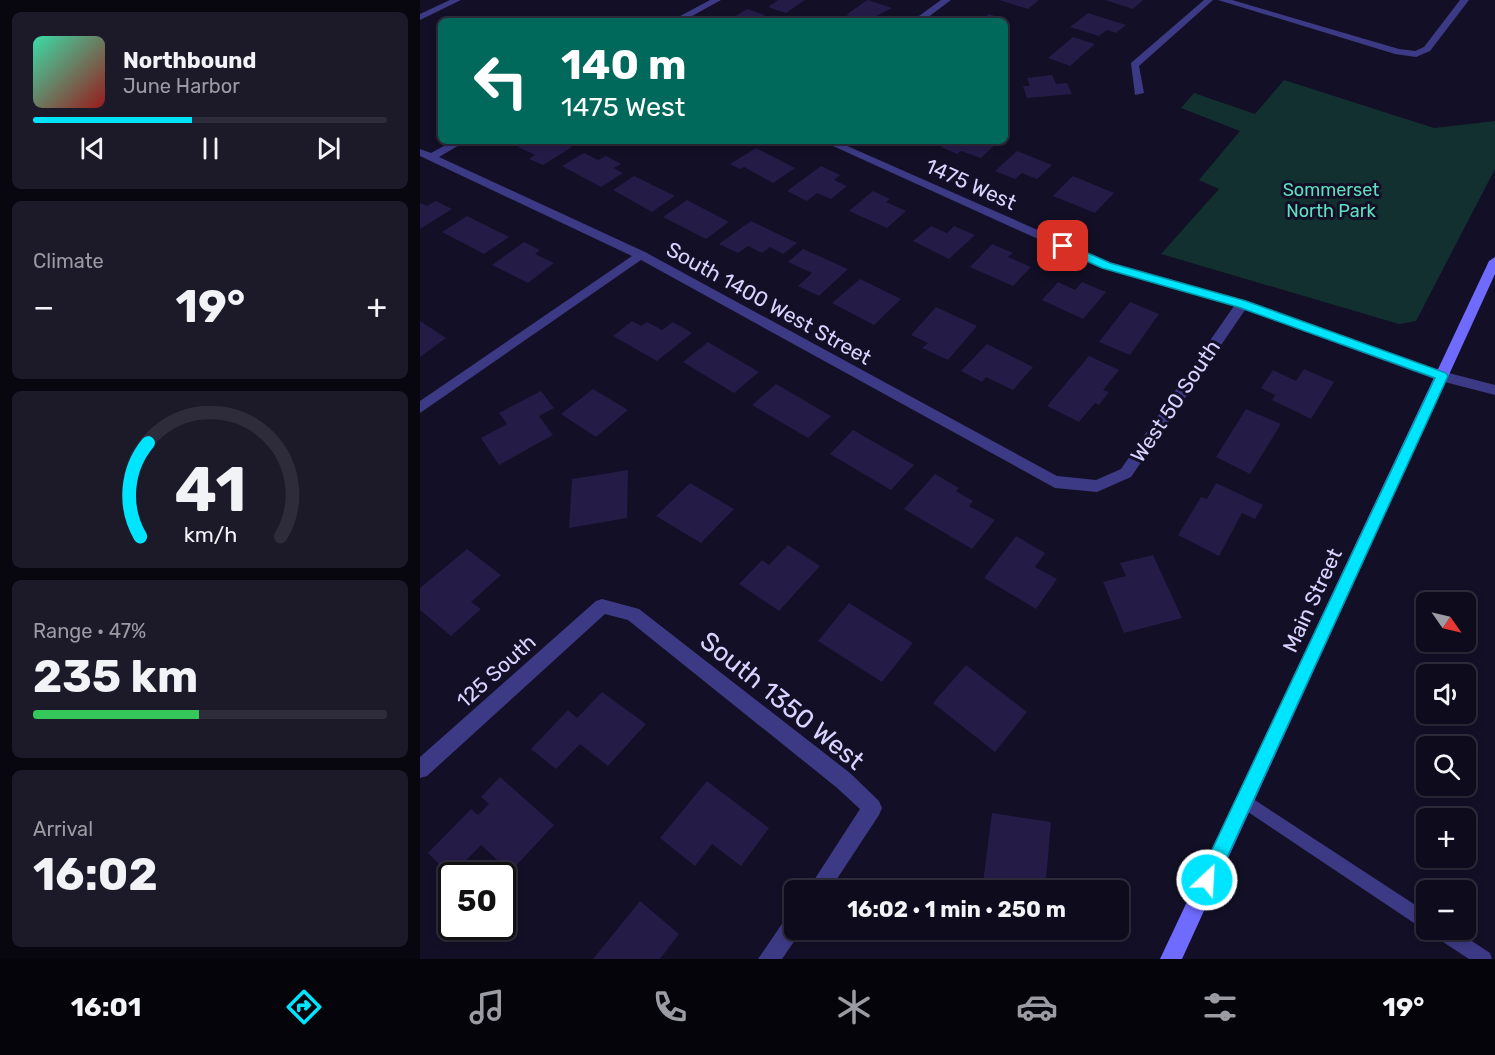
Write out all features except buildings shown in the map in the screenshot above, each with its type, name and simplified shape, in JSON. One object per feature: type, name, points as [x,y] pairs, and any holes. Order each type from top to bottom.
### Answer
[{"type":"main road","name":"Main Street","points":[[1171,959],[1495,261]]},
{"type":"street","points":[[420,17],[457,0]]},
{"type":"street","points":[[682,18],[717,0]]},
{"type":"street","points":[[921,18],[947,0]]},
{"type":"street","points":[[1139,93],[1134,65],[1209,0]]},
{"type":"street","points":[[1222,0],[1398,52],[1416,54],[1427,50],[1465,0]]},
{"type":"street","points":[[426,154],[452,144]]},
{"type":"street","name":"1475 West","points":[[834,144],[1106,265],[1242,304],[1442,376],[1495,390]]},
{"type":"street","name":"South 1400 West Street","points":[[426,154],[640,255],[1055,482],[1097,486]]},
{"type":"street","points":[[420,408],[640,255]]},
{"type":"street","name":"West 50 South","points":[[1097,486],[1126,473],[1242,304]]},
{"type":"street","name":"125 South","points":[[420,769],[602,606]]},
{"type":"street","name":"South 1350 West","points":[[602,606],[633,614],[843,780],[872,808],[825,880]]},
{"type":"street","points":[[769,959],[784,938]]},
{"type":"lane","points":[[1244,801],[1416,914]]},
{"type":"lane","points":[[1455,940],[1484,959]]},
{"type":"green space","name":"Sommerset North Park","points":[[1284,80],[1434,128],[1495,121],[1495,169],[1416,321],[1399,324],[1161,254],[1219,189],[1199,180],[1240,131],[1181,108],[1194,93],[1255,114]]},
{"type":"route","points":[[1063,246],[1106,265],[1242,304],[1442,376],[1207,880]]}]
